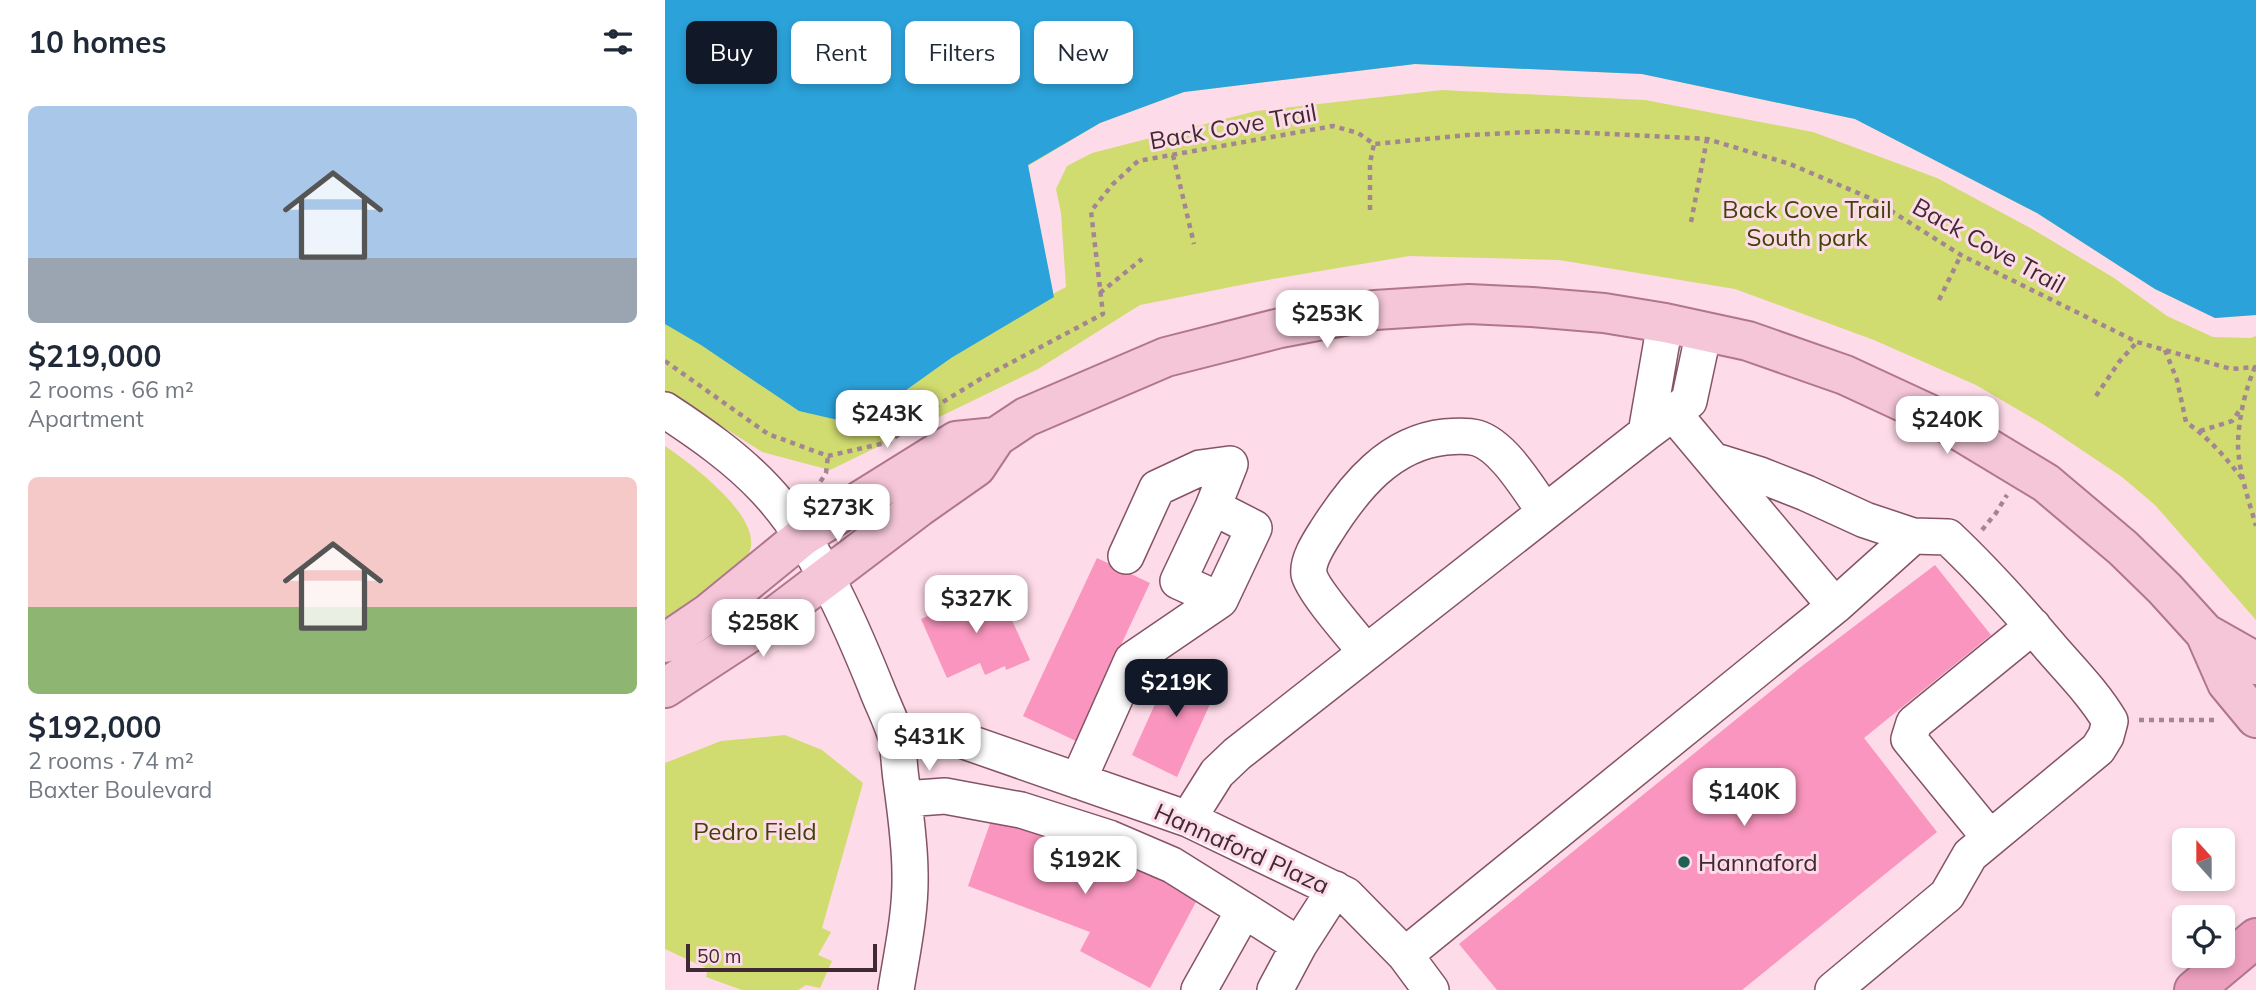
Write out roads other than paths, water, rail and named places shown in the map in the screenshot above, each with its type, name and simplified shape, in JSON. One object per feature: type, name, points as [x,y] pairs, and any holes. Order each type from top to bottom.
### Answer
[{"type":"highway","points":[[2194,990],[2256,938]]},
{"type":"highway","points":[[2227,990],[2256,962]]},
{"type":"main road","points":[[665,688],[778,614],[976,467],[996,437],[1026,417],[1166,357],[1280,328],[1375,310],[1435,305],[1532,307],[1604,313],[1665,323],[1748,341],[1845,374],[1893,395],[1965,432],[2046,482],[2165,589],[2204,633],[2241,719]]},
{"type":"main road","points":[[665,643],[709,613],[802,537],[956,441],[996,437]]},
{"type":"main road","points":[[2204,633],[2251,659],[2256,665]]},
{"type":"street","points":[[1660,423],[1665,323]]},
{"type":"street","points":[[1188,818],[1217,773],[1237,754],[1689,401],[1704,331]]},
{"type":"street","points":[[665,410],[703,435],[764,487],[782,508],[826,579],[868,666],[895,736],[911,877],[896,990]]},
{"type":"street","points":[[1660,423],[1715,461],[1835,606]]},
{"type":"street","points":[[1366,652],[1309,575],[1311,562],[1323,536],[1354,490],[1374,470],[1410,445],[1435,438],[1479,438],[1511,464],[1545,512]]},
{"type":"street","points":[[1715,461],[1760,475],[1865,520],[1913,536],[1948,537],[2033,626],[2100,703],[2110,721],[2106,736],[2098,749],[1970,855],[1947,895],[1833,990]]},
{"type":"street","points":[[1126,555],[1157,488],[1200,468],[1230,464],[1178,580],[1220,600]]},
{"type":"street","points":[[1078,781],[1132,660],[1220,600],[1254,528],[1213,507]]},
{"type":"street","points":[[1405,955],[1835,606],[1913,536]]},
{"type":"street","points":[[1990,838],[1909,739],[1914,723],[2033,626]]},
{"type":"street","name":"Hannaford Plaza","points":[[895,736],[941,733],[1188,818],[1346,895],[1405,955],[1431,990]]},
{"type":"street","points":[[904,799],[945,796],[1009,808],[1109,838],[1172,864],[1299,945]]},
{"type":"street","points":[[1275,990],[1299,945],[1335,889]]},
{"type":"street","points":[[1199,990],[1244,910]]},
{"type":"water","points":[[665,0],[2256,0],[2256,315],[2215,318],[2155,289],[2037,213],[1855,119],[1642,74],[1415,64],[1184,92],[1100,123],[1028,165],[1054,297],[951,358],[874,413],[838,420],[799,411],[665,324]]},
{"type":"place","name":"Hannaford","points":[[1684,862]]},
{"type":"park label","name":"Back Cove Trail South park","points":[[1807,223]]},
{"type":"park label","name":"Pedro Field","points":[[755,831]]}]
